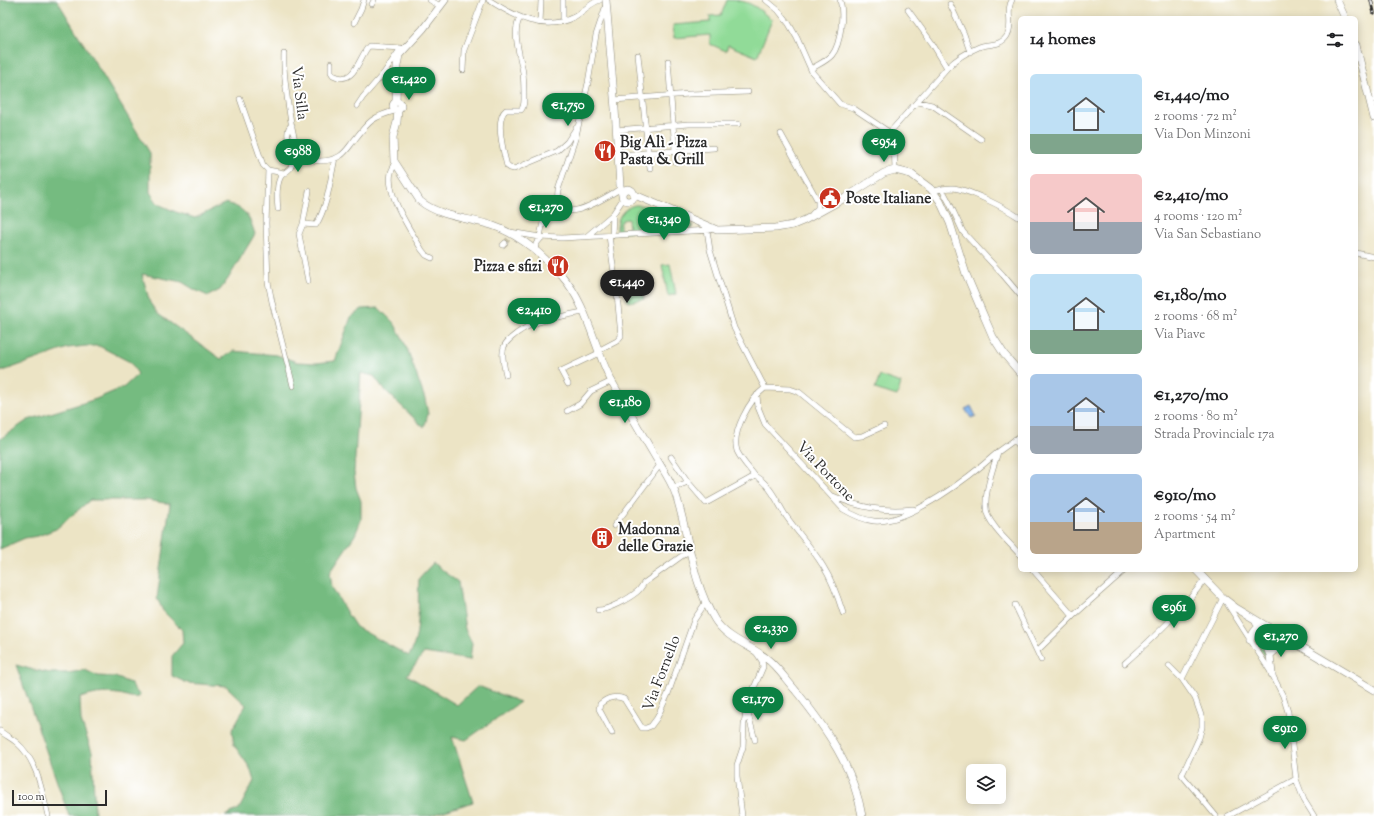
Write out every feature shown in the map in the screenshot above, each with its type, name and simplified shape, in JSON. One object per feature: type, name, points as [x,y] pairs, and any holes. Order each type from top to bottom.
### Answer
[{"type":"main road","points":[[1337,0],[1344,16]]},
{"type":"main road","points":[[604,1],[614,100],[619,173],[622,194],[627,202],[631,202],[634,199],[633,192],[619,173]]},
{"type":"main road","points":[[443,3],[417,36],[402,49],[396,66],[396,102],[400,103],[401,108],[398,112],[392,142],[395,165],[420,201],[441,212],[492,226],[504,231],[525,243],[564,279],[577,298],[598,352],[612,380],[673,489],[700,585],[715,620],[721,628],[731,636],[754,649],[776,667],[826,729],[853,781],[860,802],[862,816]]},
{"type":"main road","points":[[1358,53],[1374,118]]},
{"type":"main road","points":[[622,194],[626,190],[633,192],[717,230],[782,227],[793,225],[805,220],[845,198],[881,175],[895,170],[914,175],[934,191],[948,217],[966,274],[990,331],[1007,358],[1018,371]]},
{"type":"main road","points":[[1198,572],[1223,598],[1236,608],[1260,624],[1374,690]]},
{"type":"main road","points":[[1250,640],[1254,631],[1260,624]]},
{"type":"main road","points":[[1260,624],[1270,655],[1272,674]]},
{"type":"main road","points":[[1270,655],[1279,647],[1291,641]]},
{"type":"street","points":[[354,23],[364,0]]},
{"type":"street","points":[[430,0],[443,3]]},
{"type":"street","points":[[463,70],[464,50],[483,0]]},
{"type":"street","points":[[489,0],[520,18],[551,24],[576,16],[594,3],[604,1],[576,136],[558,190],[558,197],[564,208],[578,210],[622,194]]},
{"type":"street","points":[[563,0],[563,21]]},
{"type":"street","points":[[766,0],[792,29],[811,69],[841,105],[853,108],[890,132],[894,140],[895,170]]},
{"type":"street","points":[[811,69],[829,58],[836,48],[842,17],[840,0]]},
{"type":"street","points":[[890,132],[947,68],[958,58],[982,46],[998,44],[1005,39],[1011,26],[1009,9],[1012,0]]},
{"type":"street","points":[[540,23],[541,1]]},
{"type":"street","points":[[950,4],[964,34],[970,52]]},
{"type":"street","points":[[908,10],[932,43],[947,68]]},
{"type":"street","points":[[520,18],[517,31],[518,48],[524,78],[524,106],[521,110],[506,110],[502,114],[501,136],[508,166],[514,169],[556,151],[567,142],[577,126]]},
{"type":"street","points":[[331,64],[333,76],[344,77],[354,70],[369,46],[402,49]]},
{"type":"street","points":[[357,106],[362,97],[384,74],[402,49]]},
{"type":"street","name":"Via Silla","points":[[284,54],[284,68],[292,125],[299,152],[303,157],[315,160],[335,158]]},
{"type":"street","points":[[638,55],[650,169]]},
{"type":"street","points":[[668,60],[676,162]]},
{"type":"street","points":[[614,100],[748,92]]},
{"type":"street","points":[[240,99],[261,161],[268,170],[266,224],[268,282],[273,310],[293,386]]},
{"type":"street","points":[[918,102],[932,105],[981,139]]},
{"type":"street","points":[[303,224],[316,226],[322,216],[335,158],[342,154],[366,124],[378,116],[398,112]]},
{"type":"street","points":[[616,130],[673,125],[738,124]]},
{"type":"street","points":[[278,209],[278,186],[280,178],[284,173],[289,171],[292,165],[292,155],[287,131],[288,127],[292,125]]},
{"type":"street","points":[[781,134],[818,203],[817,209],[805,220]]},
{"type":"street","points":[[618,155],[714,148]]},
{"type":"street","points":[[395,165],[390,174],[393,196],[422,250],[426,255],[432,258]]},
{"type":"street","points":[[268,170],[284,173]]},
{"type":"street","points":[[934,191],[955,188],[996,204],[1018,217]]},
{"type":"street","points":[[942,189],[963,232],[1018,293]]},
{"type":"street","points":[[308,281],[299,234],[303,224],[309,191]]},
{"type":"street","points":[[568,384],[559,372],[616,342],[621,336],[611,236],[613,214],[622,194]]},
{"type":"street","points":[[535,251],[536,244],[541,237],[546,210],[552,201],[558,197]]},
{"type":"street","points":[[587,236],[613,214]]},
{"type":"street","points":[[598,226],[601,236]]},
{"type":"street","points":[[707,230],[710,250],[736,334],[764,388]]},
{"type":"street","points":[[504,231],[541,237],[562,238],[717,230]]},
{"type":"street","points":[[1358,253],[1374,256]]},
{"type":"street","points":[[506,375],[503,354],[504,347],[506,342],[520,330],[534,323],[582,312]]},
{"type":"street","points":[[567,411],[580,404],[591,391],[612,380]]},
{"type":"street","points":[[843,613],[833,586],[822,564],[789,520],[770,489],[755,476],[739,455],[736,442],[741,422],[750,404],[764,388],[798,391],[854,437],[862,436],[884,426]]},
{"type":"street","name":"Via Portone","points":[[757,395],[758,407],[765,424],[843,509],[856,516],[875,521],[903,515],[950,490],[1018,438]]},
{"type":"street","points":[[998,452],[987,494],[986,511],[995,527],[1018,553]]},
{"type":"street","points":[[671,457],[688,482],[706,503],[755,476]]},
{"type":"street","points":[[614,526],[660,465]]},
{"type":"street","points":[[673,489],[688,482]]},
{"type":"street","points":[[830,495],[859,506],[893,511],[916,509]]},
{"type":"street","points":[[598,610],[608,608],[634,594],[644,584],[690,550]]},
{"type":"street","points":[[1035,572],[1073,616]]},
{"type":"street","points":[[1036,651],[1123,572]]},
{"type":"street","points":[[1125,663],[1168,624],[1193,596],[1204,578]]},
{"type":"street","points":[[1223,598],[1272,674],[1283,696],[1288,712],[1296,779],[1304,800],[1314,816]]},
{"type":"street","points":[[1182,679],[1223,598]]},
{"type":"street","name":"Via Fornello","points":[[612,733],[599,708],[600,704],[609,698],[619,697],[624,699],[642,728],[649,727],[655,721],[668,694],[694,620],[706,602]]},
{"type":"street","points":[[1015,605],[1041,660]]},
{"type":"street","points":[[742,816],[737,769],[743,747],[747,704],[763,667],[762,661],[754,649]]},
{"type":"street","points":[[1169,666],[1182,679],[1195,698],[1202,722],[1201,734],[1182,775],[1216,816]]},
{"type":"street","points":[[747,704],[748,718],[755,740]]},
{"type":"street","points":[[0,731],[16,742],[35,770],[42,788],[48,816]]},
{"type":"street","points":[[1228,816],[1296,779]]},
{"type":"green space","points":[[0,0],[57,0],[150,153],[150,192],[158,204],[195,218],[226,203],[242,210],[251,222],[255,234],[220,290],[208,296],[182,282],[142,274],[150,303],[158,314],[221,359],[233,351],[277,355],[297,362],[316,363],[335,361],[351,317],[362,309],[379,308],[394,323],[408,351],[425,399],[428,414],[424,428],[383,388],[374,376],[361,373],[354,472],[356,488],[361,501],[361,520],[355,535],[330,572],[332,587],[356,627],[409,656],[416,638],[419,578],[433,563],[458,582],[465,629],[472,643],[470,660],[424,653],[407,675],[457,705],[478,686],[520,702],[466,740],[452,737],[473,802],[429,816],[225,816],[239,809],[254,781],[250,768],[234,745],[232,730],[246,705],[226,686],[187,683],[172,676],[172,656],[183,643],[182,630],[163,611],[157,598],[170,504],[146,500],[90,500],[56,529],[38,536],[25,538],[0,549],[0,439],[28,420],[96,399],[124,387],[138,374],[130,362],[99,346],[68,348],[0,372]]},
{"type":"green space","points":[[727,0],[741,1],[752,5],[772,20],[757,57],[728,45],[726,51],[710,44],[710,35],[674,38],[673,25],[710,22],[710,16],[721,15]]},
{"type":"green space","points":[[642,205],[657,209],[693,225],[691,229],[617,232],[619,219],[623,211],[630,206]],"holes":[[[628,219],[629,229],[620,230],[620,223],[622,220]]]},
{"type":"green space","points":[[670,264],[676,294],[668,296],[662,265]]},
{"type":"green space","points":[[639,272],[644,299],[628,302],[623,275]]},
{"type":"green space","points":[[880,376],[901,383],[897,396],[875,389]]},
{"type":"green space","points":[[1257,632],[1267,658],[1257,642]]},
{"type":"green space","points":[[1267,632],[1283,641],[1272,650],[1265,633]]},
{"type":"green space","points":[[16,665],[50,673],[68,673],[85,670],[98,676],[115,677],[130,683],[140,696],[132,697],[113,693],[104,693],[80,698],[81,721],[92,752],[95,816],[69,816]]},
{"type":"water","points":[[971,406],[976,416],[971,418],[965,409]]},
{"type":"tunnel","points":[[505,243],[510,237]]},
{"type":"railway","points":[[1371,0],[1374,13]]},
{"type":"place","name":"Big Alì - Pizza Pasta & Grill","points":[[605,151]]},
{"type":"place","name":"Poste Italiane","points":[[830,198]]},
{"type":"place","name":"Pizza e sfizi","points":[[558,266]]},
{"type":"place","name":"Madonna delle Grazie","points":[[602,538]]}]
